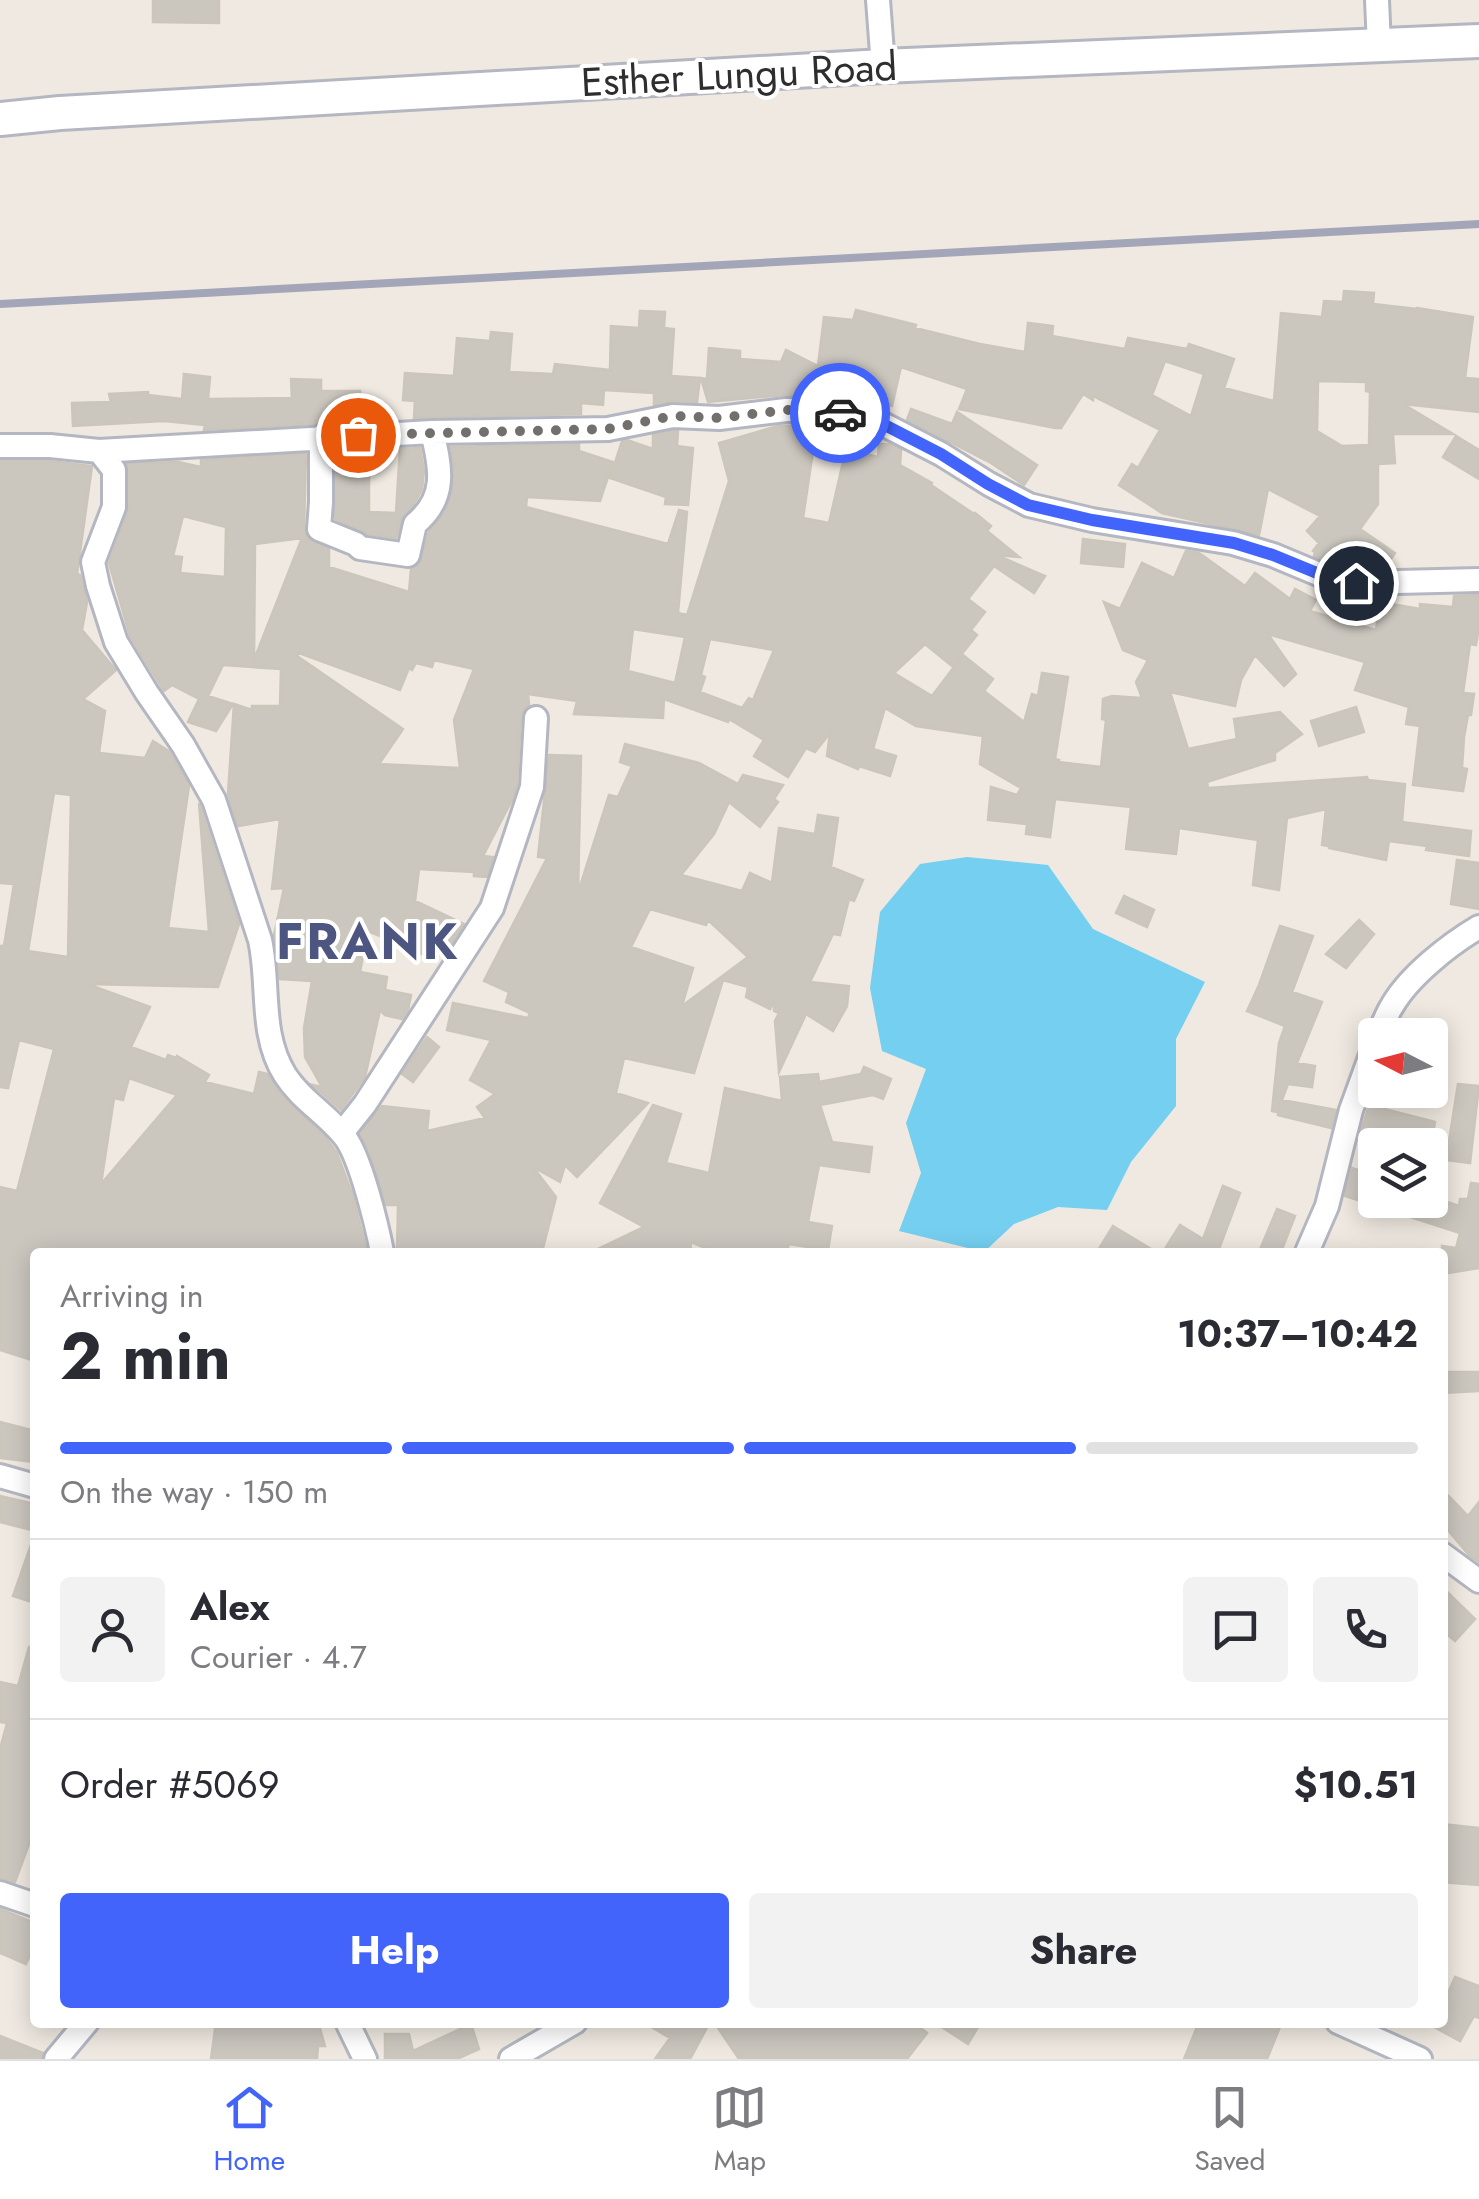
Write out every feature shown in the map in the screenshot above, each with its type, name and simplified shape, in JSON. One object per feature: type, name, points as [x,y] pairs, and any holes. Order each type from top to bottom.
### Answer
[{"type":"street","points":[[878,0],[882,66]]},
{"type":"street","points":[[1378,0],[1379,46]]},
{"type":"street","name":"Esther Lungu Road","points":[[0,119],[882,66],[1479,41]]},
{"type":"street","points":[[0,446],[99,451],[321,436],[608,429],[673,416],[720,418],[786,410],[828,410],[875,420],[1028,505],[1092,520],[1234,543],[1334,580],[1479,580]]},
{"type":"street","points":[[321,436],[319,529],[360,548],[408,554],[415,524],[428,515],[439,490],[439,458],[432,432]]},
{"type":"street","points":[[99,451],[114,470],[114,507],[93,562],[116,642],[214,800],[260,940],[265,963],[267,1024],[277,1057],[286,1076],[354,1149],[381,1248]]},
{"type":"street","points":[[342,1133],[365,1104],[492,908],[532,787],[536,718]]},
{"type":"street","points":[[1386,1018],[1418,975],[1452,942],[1479,927]]},
{"type":"street","points":[[1309,1248],[1326,1206],[1358,1089]]},
{"type":"street","points":[[0,1476],[30,1485]]},
{"type":"street","points":[[1448,1558],[1479,1581]]},
{"type":"street","points":[[0,1893],[30,1903]]},
{"type":"street","points":[[56,2059],[82,2028]]},
{"type":"street","points":[[350,2028],[365,2059]]},
{"type":"street","points":[[511,2059],[564,2028]]},
{"type":"street","points":[[1351,2028],[1420,2059]]},
{"type":"water","points":[[967,857],[1048,865],[1093,929],[1205,982],[1176,1039],[1176,1106],[1131,1162],[1107,1210],[1058,1207],[1014,1224],[988,1248],[968,1248],[899,1231],[921,1173],[906,1123],[926,1069],[882,1051],[870,988],[880,912],[920,864]]},
{"type":"building","points":[[153,0],[219,0],[219,23],[153,22]]},
{"type":"building","points":[[1344,291],[1374,293],[1373,304],[1473,317],[1465,378],[1479,379],[1479,412],[1403,404],[1453,434],[1393,434],[1395,463],[1378,464],[1378,504],[1360,529],[1395,553],[1385,567],[1367,568],[1340,549],[1329,562],[1314,556],[1319,543],[1307,531],[1320,516],[1268,489],[1259,535],[1162,513],[1119,485],[1132,464],[1138,468],[1160,430],[1093,396],[1093,400],[1083,394],[1061,428],[1055,428],[959,409],[967,389],[901,367],[892,406],[857,398],[861,383],[824,375],[821,395],[708,402],[701,378],[707,379],[709,348],[740,351],[740,359],[781,362],[786,350],[818,366],[824,317],[853,320],[856,310],[916,325],[915,328],[1025,352],[1028,323],[1053,326],[1052,336],[1125,349],[1128,338],[1187,349],[1189,344],[1234,359],[1224,388],[1274,401],[1281,313],[1322,317],[1324,301],[1343,302]],"holes":[[[1165,361],[1204,374],[1191,416],[1152,395]],[[1318,381],[1366,382],[1366,391],[1370,392],[1369,445],[1342,446],[1317,431]]]},
{"type":"building","points":[[640,311],[665,312],[664,328],[674,329],[671,376],[700,378],[697,402],[654,405],[654,393],[604,390],[603,405],[581,403],[581,414],[414,418],[415,401],[403,400],[405,373],[454,376],[457,338],[490,341],[491,332],[512,334],[509,372],[553,374],[555,364],[610,370],[611,326],[639,328]]},
{"type":"building","points":[[184,374],[210,377],[208,399],[292,398],[291,379],[321,380],[321,391],[360,391],[360,403],[368,403],[368,421],[204,430],[205,425],[164,421],[73,426],[72,403],[111,402],[109,394],[148,392],[182,399]]},
{"type":"building","points":[[911,409],[952,424],[957,412],[1037,465],[1024,485],[991,463],[907,420]]},
{"type":"building","points":[[812,425],[815,438],[803,518],[829,523],[846,449],[878,457],[879,444],[889,444],[901,450],[900,465],[975,513],[991,526],[987,531],[1019,557],[996,555],[1045,576],[1034,593],[994,566],[968,599],[985,612],[971,630],[977,635],[952,666],[925,644],[894,673],[932,696],[963,655],[993,679],[984,691],[1024,722],[1032,694],[1038,696],[1042,673],[1068,677],[1055,759],[1058,762],[1101,767],[1106,720],[1102,719],[1103,699],[1142,698],[1136,682],[1148,660],[1123,650],[1104,602],[1120,609],[1142,563],[1174,578],[1186,551],[1199,553],[1245,586],[1255,573],[1290,599],[1295,589],[1316,600],[1310,611],[1376,630],[1380,602],[1420,609],[1420,604],[1453,607],[1454,596],[1479,595],[1479,627],[1476,645],[1470,644],[1463,693],[1474,694],[1464,737],[1462,768],[1467,769],[1463,791],[1413,785],[1420,726],[1406,724],[1409,707],[1355,690],[1365,662],[1268,634],[1296,674],[1284,686],[1255,655],[1241,680],[1235,706],[1170,692],[1188,749],[1237,739],[1234,719],[1280,712],[1302,734],[1275,753],[1275,760],[1207,782],[1208,788],[1367,777],[1405,784],[1402,822],[1471,831],[1469,856],[1389,841],[1386,860],[1329,848],[1322,845],[1326,809],[1287,818],[1279,890],[1253,885],[1258,840],[1179,828],[1176,854],[1126,849],[1131,807],[1055,799],[1050,837],[1026,834],[1027,824],[988,820],[991,787],[1017,795],[1021,788],[980,764],[983,736],[916,726],[885,708],[873,749],[896,756],[890,776],[859,766],[858,769],[827,756],[830,733],[815,752],[806,748],[788,777],[754,756],[764,740],[729,719],[728,722],[664,699],[663,718],[574,714],[577,701],[528,694],[529,705],[521,717],[517,784],[483,856],[493,857],[487,877],[474,876],[474,872],[419,869],[415,901],[464,924],[449,947],[443,945],[436,960],[368,931],[360,972],[387,977],[385,990],[411,995],[402,1019],[380,1010],[365,1077],[341,1110],[313,1085],[322,1087],[305,1057],[304,1028],[312,981],[280,979],[274,935],[284,888],[272,889],[280,819],[238,826],[228,794],[234,704],[252,710],[252,706],[280,706],[281,669],[223,665],[208,696],[233,704],[216,731],[188,722],[199,699],[172,685],[164,691],[130,636],[109,563],[128,512],[127,464],[178,462],[201,467],[201,460],[306,454],[307,538],[329,549],[329,567],[409,592],[411,569],[420,564],[429,532],[445,512],[451,496],[451,447],[579,444],[579,451],[613,462],[600,501],[527,497],[526,507],[668,544],[679,510],[687,512],[678,613],[687,615],[729,481],[719,443],[778,426]],"holes":[[[183,516],[226,527],[225,577],[180,573],[182,557],[173,556]],[[302,538],[254,660],[255,544]],[[633,629],[685,637],[675,683],[628,671]],[[710,639],[774,650],[753,700],[749,698],[742,708],[700,692],[705,677],[701,675]],[[299,653],[400,690],[409,668],[412,670],[416,663],[432,667],[434,660],[474,669],[454,720],[460,768],[379,764],[403,729],[297,656]]]},
{"type":"building","points":[[678,431],[677,446],[693,448],[688,505],[665,504],[666,497],[610,478],[622,441],[653,449],[653,435]]},
{"type":"building","points":[[1456,436],[1479,450],[1479,479],[1443,457]]},
{"type":"building","points":[[420,448],[422,489],[401,520],[396,538],[367,534],[335,519],[336,452],[369,451],[369,512],[396,513],[400,449]]},
{"type":"building","points":[[0,461],[92,466],[77,574],[87,602],[82,630],[116,670],[83,699],[105,711],[99,753],[145,758],[153,741],[170,752],[189,786],[168,928],[209,932],[199,803],[239,924],[218,987],[87,984],[150,1007],[131,1047],[166,1060],[168,1055],[177,1056],[209,1075],[205,1082],[254,1094],[259,1072],[268,1074],[280,1094],[337,1153],[366,1248],[30,1248],[30,1359],[0,1350],[0,1187],[17,1191],[54,1049],[19,1040],[8,1088],[0,1087],[0,946],[4,946],[14,884],[0,883]],"holes":[[[54,793],[71,795],[68,957],[28,951]],[[129,1078],[177,1095],[101,1184],[114,1098],[123,1100]]]},
{"type":"building","points":[[1083,539],[1125,544],[1123,567],[1081,563]]},
{"type":"building","points":[[1356,707],[1364,732],[1319,746],[1311,721]]},
{"type":"building","points":[[625,744],[699,763],[738,784],[743,775],[783,785],[774,799],[778,802],[760,827],[729,802],[714,834],[681,875],[742,891],[750,873],[772,883],[779,828],[815,834],[818,815],[838,818],[831,867],[863,880],[854,901],[849,899],[840,935],[833,934],[810,982],[849,986],[847,1006],[833,1031],[806,1014],[779,1072],[775,1021],[779,1013],[774,1011],[774,1001],[770,1009],[746,997],[748,987],[723,980],[694,1073],[624,1058],[616,1093],[648,1103],[577,1177],[565,1165],[560,1182],[533,1167],[556,1197],[543,1248],[397,1248],[398,1205],[386,1205],[360,1134],[382,1106],[429,1111],[427,1131],[485,1118],[477,1107],[495,1094],[470,1080],[491,1040],[447,1030],[453,1003],[528,1018],[530,1013],[506,1002],[509,992],[484,981],[547,858],[538,857],[549,755],[581,756],[578,893],[609,795],[618,797],[632,766],[620,762]],"holes":[[[650,909],[706,925],[708,920],[748,957],[682,1006],[693,968],[631,947]]]},
{"type":"building","points":[[1457,860],[1479,863],[1479,909],[1451,904]]},
{"type":"building","points":[[1124,896],[1154,910],[1147,927],[1116,913]]},
{"type":"building","points":[[1359,920],[1374,934],[1346,968],[1326,954]]},
{"type":"building","points":[[1280,926],[1313,936],[1292,992],[1322,1002],[1297,1063],[1315,1066],[1312,1087],[1288,1084],[1282,1100],[1336,1110],[1331,1128],[1278,1115],[1280,1104],[1277,1112],[1272,1111],[1279,1043],[1285,1026],[1247,1011]]},
{"type":"building","points":[[427,1037],[439,1047],[413,1082],[402,1074]]},
{"type":"building","points":[[864,1067],[891,1079],[883,1099],[873,1095],[820,1105],[832,1142],[872,1147],[869,1172],[819,1165],[808,1222],[832,1226],[828,1248],[789,1244],[788,1248],[705,1248],[691,1242],[690,1248],[600,1248],[644,1227],[600,1203],[653,1105],[681,1114],[666,1163],[709,1173],[725,1088],[782,1101],[780,1077],[818,1074],[819,1082],[861,1074]]},
{"type":"building","points":[[1458,1084],[1479,1086],[1470,1163],[1448,1160]]},
{"type":"building","points":[[1368,1108],[1435,1122],[1434,1128],[1362,1128]]},
{"type":"building","points":[[1352,1168],[1358,1170],[1358,1200],[1345,1196]]},
{"type":"building","points":[[1471,1183],[1479,1184],[1479,1268],[1448,1273],[1448,1248],[1442,1246],[1456,1248],[1460,1233],[1413,1218],[1448,1218],[1448,1202],[1459,1206],[1460,1199],[1468,1199]]},
{"type":"building","points":[[1223,1186],[1240,1193],[1219,1248],[1166,1248],[1180,1225],[1203,1239]]},
{"type":"building","points":[[1277,1209],[1295,1216],[1283,1248],[1261,1248]]},
{"type":"building","points":[[1113,1226],[1149,1248],[1099,1248]]},
{"type":"building","points":[[1448,1372],[1479,1372],[1479,1391],[1448,1393]]},
{"type":"building","points":[[0,1422],[30,1430],[30,1461],[0,1458]]},
{"type":"building","points":[[1448,1495],[1468,1516],[1479,1502],[1479,1562],[1448,1530]]},
{"type":"building","points":[[0,1496],[30,1503],[30,1530],[0,1522]]},
{"type":"building","points":[[30,1548],[30,1601],[13,1596]]},
{"type":"building","points":[[1448,1593],[1475,1619],[1455,1641],[1448,1635]]},
{"type":"building","points":[[30,1647],[30,1842],[15,1882],[0,1878],[0,1749],[7,1723],[0,1722],[0,1682],[18,1686]]},
{"type":"building","points":[[1448,1825],[1479,1828],[1479,1885],[1448,1882]]},
{"type":"building","points":[[0,1909],[30,1921],[30,1955],[26,1964],[0,1953]]},
{"type":"building","points":[[1455,1977],[1479,1986],[1479,2018],[1474,2016],[1460,2041],[1436,2028],[1448,2028],[1448,1993]]},
{"type":"building","points":[[215,2028],[320,2028],[325,2046],[318,2046],[317,2059],[211,2059]]},
{"type":"building","points":[[462,2028],[472,2028],[479,2049],[457,2059],[385,2059],[385,2034],[409,2034],[413,2051]]},
{"type":"building","points":[[653,2028],[707,2028],[690,2059],[655,2059],[670,2038]]},
{"type":"building","points":[[718,2028],[921,2028],[927,2033],[907,2059],[739,2059]]},
{"type":"building","points":[[943,2028],[977,2028],[968,2044]]},
{"type":"building","points":[[1197,2028],[1280,2028],[1267,2059],[1184,2059]]},
{"type":"building","points":[[0,2036],[43,2053],[41,2059],[0,2059]]},
{"type":"railway","points":[[0,304],[1479,224]]},
{"type":"way so far","points":[[358,435],[608,429],[673,416],[720,418],[786,410],[840,413]]},
{"type":"district","name":"FRANK","points":[[368,941]]},
{"type":"route","points":[[840,413],[875,420],[1028,505],[1092,520],[1234,543],[1334,580],[1356,583]]}]
